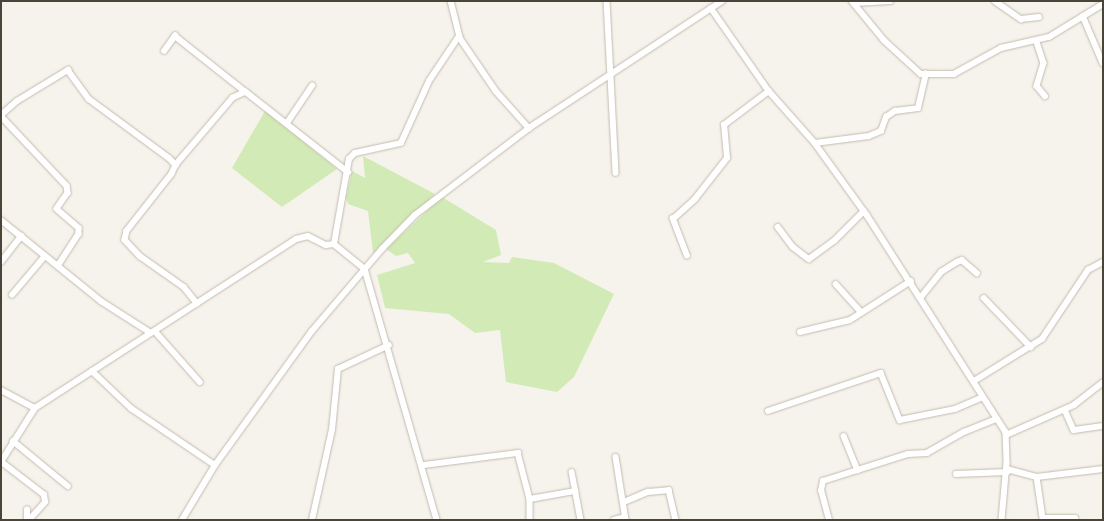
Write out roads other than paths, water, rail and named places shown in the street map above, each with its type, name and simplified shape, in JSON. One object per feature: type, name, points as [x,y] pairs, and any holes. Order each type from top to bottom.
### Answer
[{"type":"street","points":[[452,1],[459,36],[496,91],[530,128]]},
{"type":"street","points":[[607,1],[609,77],[616,173]]},
{"type":"street","points":[[853,2],[890,1]]},
{"type":"street","points":[[995,1],[1021,19],[1039,17]]},
{"type":"street","points":[[182,520],[215,465],[312,332],[365,269],[415,215],[530,128],[720,2]]},
{"type":"street","points":[[853,2],[884,40],[921,74],[954,74],[1001,48],[1037,42],[1103,4]]},
{"type":"street","points":[[711,8],[769,91],[815,143],[864,210],[911,281],[997,418],[1006,434],[1007,470],[1002,520]]},
{"type":"street","points":[[1083,16],[1103,63]]},
{"type":"street","points":[[164,51],[176,36],[348,172]]},
{"type":"street","points":[[334,244],[348,172],[349,159],[356,153],[401,143],[407,137],[430,81],[459,36]]},
{"type":"street","points":[[1037,42],[1044,63],[1037,86],[1045,96]]},
{"type":"street","points":[[58,266],[79,234],[79,228],[57,209],[68,193],[67,186],[1,115],[17,101],[68,70],[89,99],[176,165]]},
{"type":"street","points":[[815,143],[869,136],[881,131],[886,117],[895,111],[918,108],[926,74]]},
{"type":"street","points":[[287,123],[312,86]]},
{"type":"street","points":[[687,256],[673,219],[695,199],[727,158],[724,125],[769,91]]},
{"type":"street","points":[[197,303],[184,287],[140,256],[125,240],[127,231],[165,185],[176,165],[233,98],[246,92]]},
{"type":"street","points":[[778,227],[794,247],[809,259],[834,241],[864,210]]},
{"type":"street","points":[[1,220],[58,266],[153,332],[200,382]]},
{"type":"street","points":[[1,262],[21,236]]},
{"type":"street","points":[[28,520],[45,499],[1,462],[35,408],[296,239],[308,236],[326,245],[334,244],[365,269],[424,465],[437,520]]},
{"type":"street","points":[[12,295],[45,256]]},
{"type":"street","points":[[921,297],[941,272],[957,262],[962,260],[977,272]]},
{"type":"street","points":[[974,381],[1042,339],[1088,270],[1103,262]]},
{"type":"street","points":[[800,332],[850,320],[911,281]]},
{"type":"street","points":[[836,284],[861,312]]},
{"type":"street","points":[[984,298],[1031,347]]},
{"type":"street","points":[[312,520],[332,430],[338,369],[389,345]]},
{"type":"street","points":[[92,371],[131,408],[215,465]]},
{"type":"street","points":[[768,411],[881,373],[900,420],[955,409],[983,397]]},
{"type":"street","points":[[1006,434],[1065,410],[1092,394],[1103,382]]},
{"type":"street","points":[[1,390],[35,408]]},
{"type":"street","points":[[1065,410],[1074,430],[1103,426]]},
{"type":"street","points":[[829,520],[820,484],[908,454],[927,453],[997,418]]},
{"type":"street","points":[[844,436],[858,470]]},
{"type":"street","points":[[13,441],[68,486]]},
{"type":"street","points":[[1,449],[6,453]]},
{"type":"street","points":[[424,465],[518,453],[530,499],[530,520]]},
{"type":"street","points":[[614,520],[626,519],[616,457]]},
{"type":"street","points":[[956,474],[1007,470],[1037,477],[1103,469]]},
{"type":"street","points":[[572,472],[581,520]]},
{"type":"street","points":[[1037,477],[1042,516],[1075,518]]},
{"type":"street","points":[[624,502],[648,492],[668,490],[676,520]]},
{"type":"street","points":[[530,499],[575,491]]},
{"type":"street","points":[[27,510],[28,520]]}]
